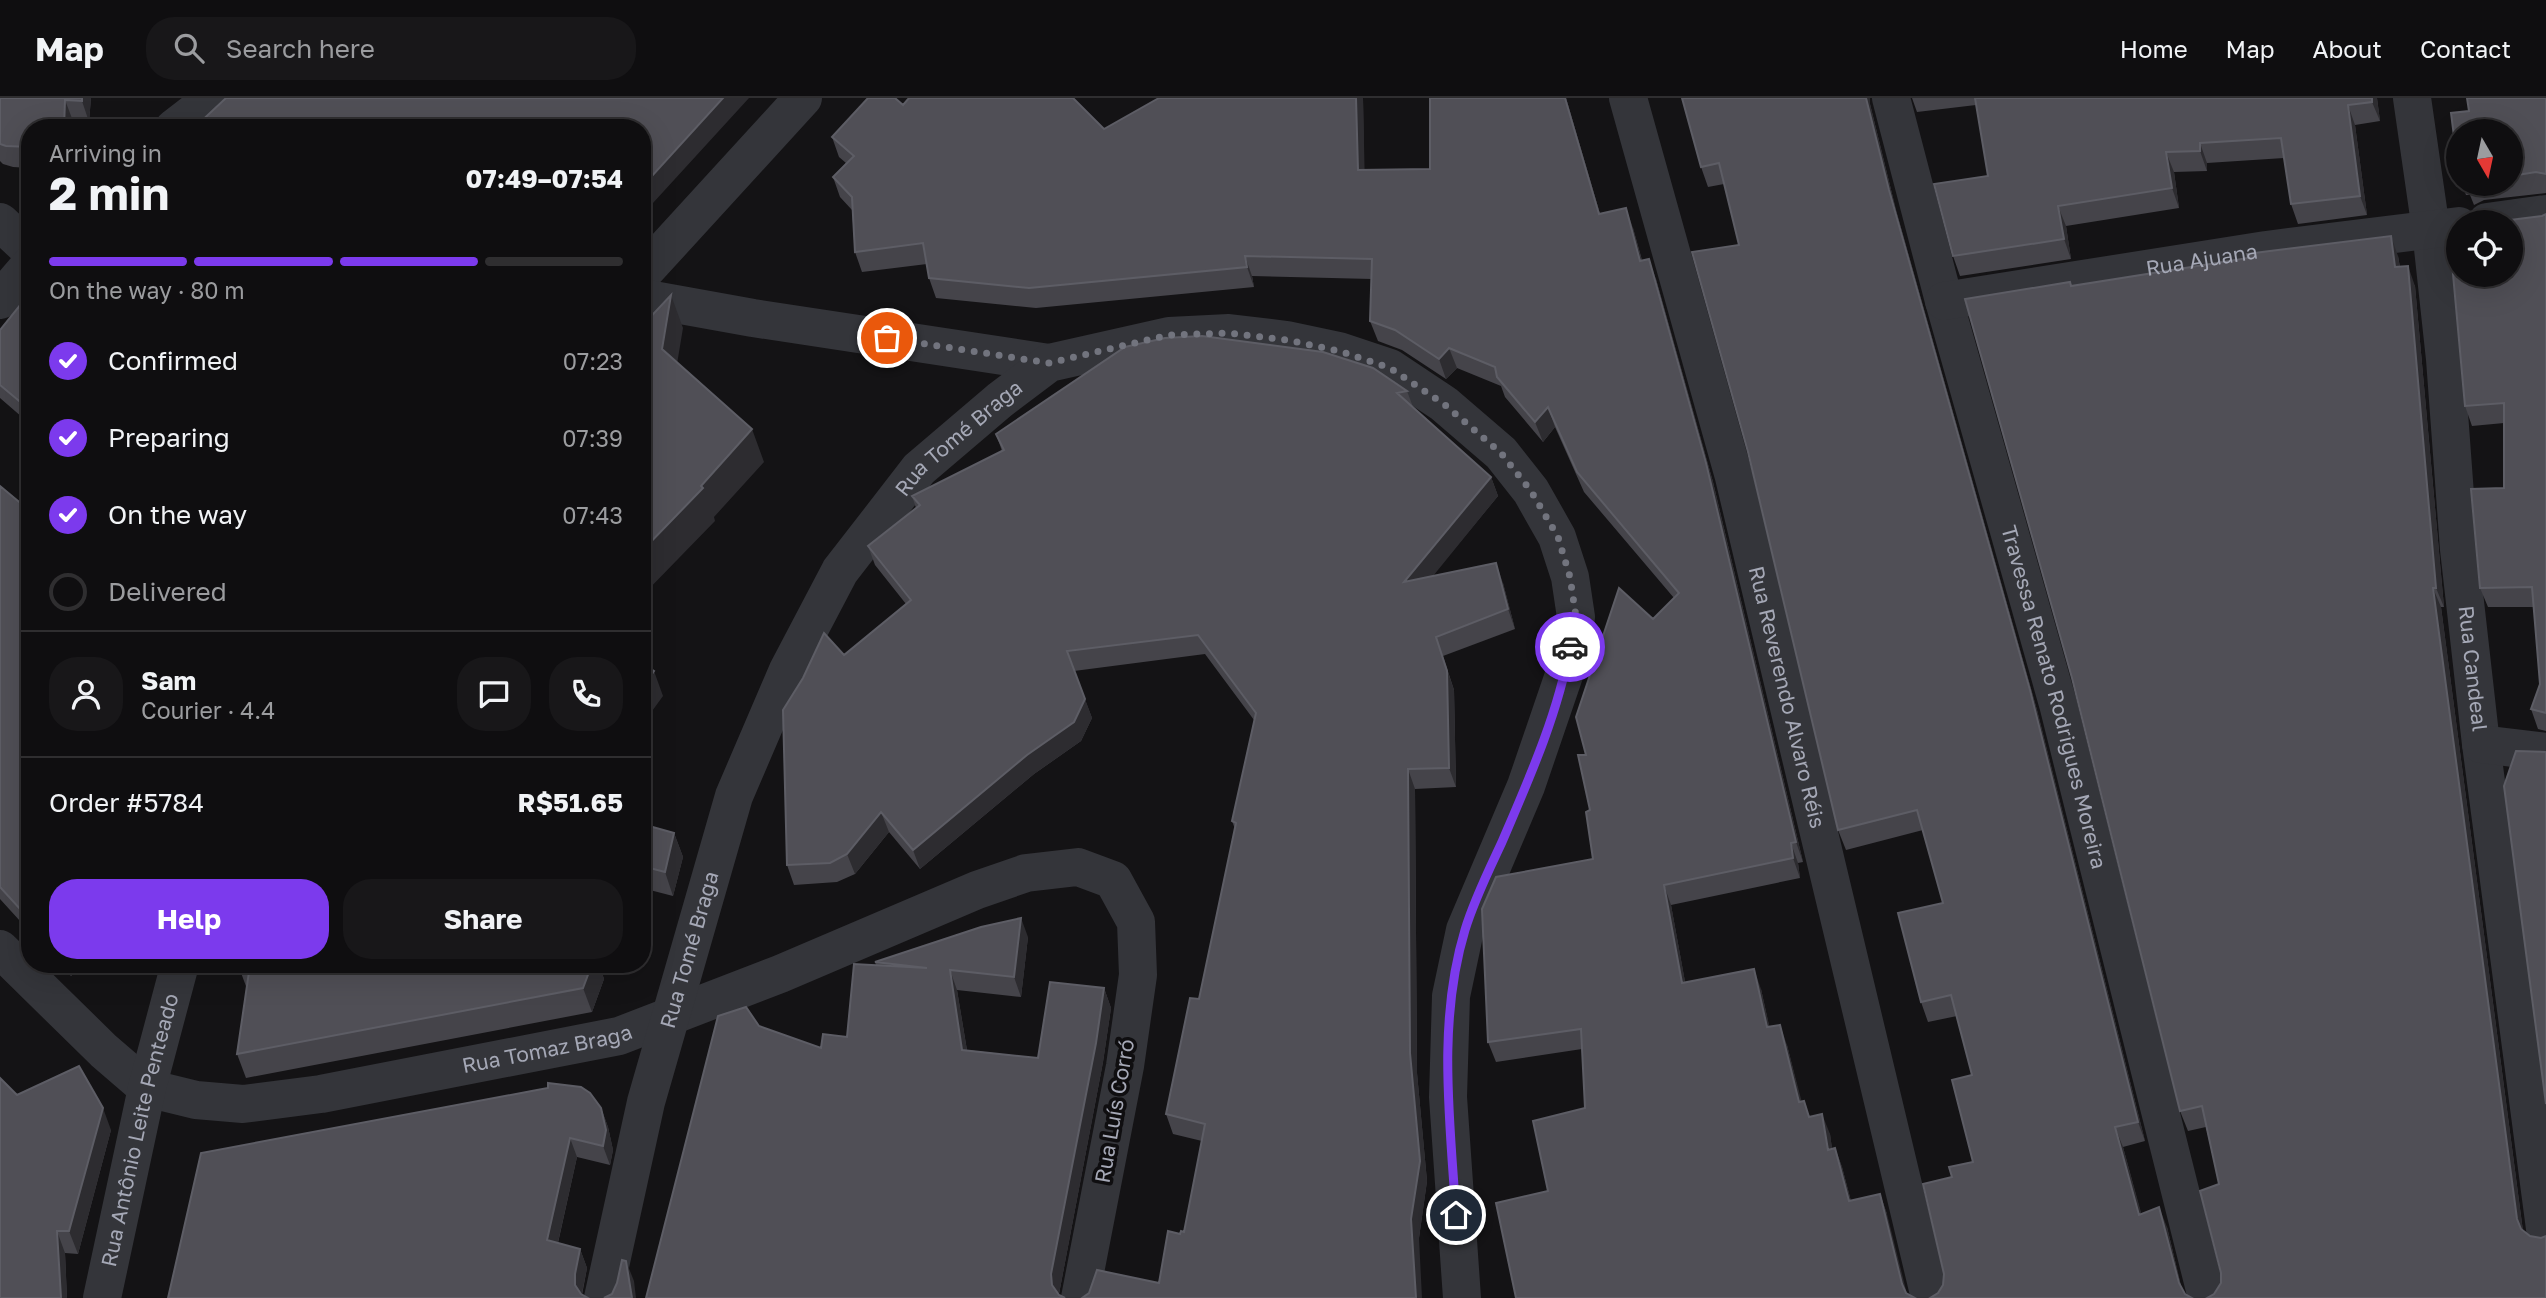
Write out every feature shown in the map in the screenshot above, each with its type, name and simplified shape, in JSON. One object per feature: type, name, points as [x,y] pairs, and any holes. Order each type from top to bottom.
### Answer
[{"type":"street","points":[[186,119],[213,98]]},
{"type":"street","points":[[651,264],[803,98]]},
{"type":"street","name":"Rua Reverendo Alvaro Réis","points":[[1628,98],[1734,477],[1930,1298]]},
{"type":"street","name":"Travessa Renato Rodrigues Moreira","points":[[1891,98],[1944,301],[2058,704],[2207,1298]]},
{"type":"street","name":"Rua Candeal","points":[[2412,98],[2445,228],[2445,359],[2459,549],[2481,744],[2529,987],[2546,1236]]},
{"type":"street","points":[[2523,217],[2546,214]]},
{"type":"street","points":[[0,222],[21,242]]},
{"type":"street","name":"Rua Ajuana","points":[[1944,301],[2266,250],[2445,228]]},
{"type":"street","points":[[0,300],[21,276]]},
{"type":"street","points":[[651,300],[753,318],[1049,363]]},
{"type":"street","name":"Rua Tomé Braga","points":[[603,1298],[646,1102],[734,796],[788,670],[840,571],[919,469],[1000,400],[1049,363],[1169,335],[1229,333],[1287,340],[1339,351],[1390,368],[1444,404],[1501,453],[1531,491],[1558,537],[1570,577],[1576,617],[1565,671],[1526,786],[1465,930],[1451,996],[1448,1097],[1462,1298]]},
{"type":"street","points":[[2481,744],[2546,752]]},
{"type":"street","name":"Rua Tomaz Braga","points":[[24,973],[104,1051],[147,1088],[196,1100],[243,1104],[321,1094],[620,1036],[780,974],[977,890],[1026,873],[1078,867],[1113,880],[1136,922]]},
{"type":"street","name":"Rua Luís Corró","points":[[1080,1298],[1125,1066],[1138,975],[1136,922]]},
{"type":"street","name":"Rua Tomaz Braga","points":[[0,949],[21,970]]},
{"type":"street","name":"Rua Antônio Leite Penteado","points":[[102,1298],[147,1088],[178,973]]},
{"type":"building","points":[[0,98],[82,98],[82,101],[65,100],[64,119],[21,119],[21,147],[0,144]]},
{"type":"building","points":[[226,98],[723,98],[651,177],[651,119],[204,119]]},
{"type":"building","points":[[868,98],[895,98],[903,105],[909,98],[1073,98],[1104,129],[1159,98],[1356,98],[1358,170],[1430,169],[1430,98],[1565,98],[1599,214],[1626,208],[1640,261],[1649,259],[1706,463],[1796,842],[1791,843],[1793,858],[1664,885],[1682,983],[1754,969],[1767,1027],[1780,1025],[1799,1102],[1804,1101],[1809,1117],[1822,1114],[1828,1150],[1835,1148],[1849,1201],[1880,1194],[1902,1284],[1906,1293],[1915,1298],[1516,1298],[1496,1203],[1548,1191],[1533,1121],[1585,1108],[1581,1029],[1488,1042],[1482,909],[1496,877],[1593,859],[1586,812],[1590,810],[1578,755],[1586,755],[1576,717],[1619,588],[1653,619],[1679,593],[1577,472],[1548,407],[1535,422],[1497,377],[1495,367],[1449,348],[1439,359],[1395,330],[1370,321],[1372,259],[1245,256],[1247,267],[1029,288],[929,278],[923,243],[855,252],[852,197],[833,177],[854,156],[832,137]]},
{"type":"building","points":[[1682,98],[1866,98],[1889,190],[2030,690],[2138,1122],[2115,1127],[2139,1215],[2159,1207],[2179,1283],[2185,1294],[2192,1298],[1930,1298],[1938,1293],[1943,1285],[1944,1274],[1923,1184],[1952,1177],[1949,1167],[1973,1162],[1952,1080],[1972,1075],[1951,995],[1921,1002],[1898,913],[1943,903],[1917,810],[1838,830],[1748,452],[1692,252],[1739,245],[1719,163],[1701,167]]},
{"type":"building","points":[[1975,98],[2372,98],[2372,102],[2348,105],[2360,196],[2291,204],[2281,138],[2200,143],[2200,151],[2166,152],[2172,188],[2058,206],[2064,239],[1953,256],[1934,184],[1988,176]]},
{"type":"building","points":[[2467,98],[2546,98],[2546,174],[2524,174],[2524,119],[2452,119],[2451,113],[2469,111]]},
{"type":"building","points":[[2546,214],[2546,713],[2531,709],[2540,684],[2532,587],[2480,588],[2471,489],[2504,488],[2504,403],[2465,406],[2454,287],[2523,287],[2523,218]]},
{"type":"building","points":[[2391,236],[2395,267],[2408,266],[2436,588],[2433,588],[2517,1219],[2521,1229],[2530,1236],[2546,1236],[2546,1298],[2207,1298],[2214,1294],[2221,1283],[2221,1273],[2200,1191],[2219,1184],[2202,1106],[2180,1111],[2072,678],[1965,299],[2070,282],[2071,286],[2248,258],[2247,254]]},
{"type":"building","points":[[671,295],[662,349],[752,429],[701,486],[703,488],[651,542],[651,316]]},
{"type":"building","points":[[21,304],[21,402],[0,385],[0,330]]},
{"type":"building","points":[[1202,336],[1323,352],[1373,368],[1407,391],[1397,393],[1491,477],[1404,582],[1496,563],[1508,609],[1436,637],[1447,671],[1449,768],[1408,769],[1410,1053],[1420,1161],[1411,1219],[1416,1298],[1082,1298],[1089,1293],[1097,1270],[1159,1283],[1168,1231],[1180,1234],[1181,1231],[1184,1232],[1205,1124],[1166,1114],[1190,998],[1199,999],[1236,823],[1232,821],[1256,713],[1198,635],[1067,651],[1085,699],[1074,722],[1027,755],[913,850],[881,812],[847,854],[830,863],[787,865],[783,710],[803,678],[824,633],[844,655],[911,600],[868,546],[920,505],[912,496],[1004,450],[996,434],[1125,347],[1165,338]]},
{"type":"building","points":[[0,486],[21,504],[21,910],[0,887]]},
{"type":"building","points":[[2516,751],[2546,752],[2546,1104],[2504,786]]},
{"type":"building","points":[[651,827],[674,833],[665,872],[651,868]]},
{"type":"building","points":[[1021,918],[1014,977],[950,970],[962,1050],[1038,1058],[1050,982],[1104,988],[1096,1043],[1051,1274],[1052,1285],[1059,1295],[1065,1298],[646,1298],[718,1016],[746,1007],[759,1026],[821,1048],[823,1034],[847,1037],[854,964],[927,968],[875,962],[981,927]]},
{"type":"building","points":[[249,973],[589,973],[583,988],[237,1054]]},
{"type":"building","points":[[79,1066],[103,1108],[69,1231],[57,1231],[61,1298],[0,1298],[0,1078],[17,1095]]},
{"type":"building","points":[[548,1083],[581,1087],[590,1093],[601,1108],[606,1130],[603,1146],[570,1138],[547,1240],[580,1249],[575,1285],[581,1294],[588,1298],[168,1298],[201,1153],[548,1088]]},
{"type":"building","points":[[622,1260],[626,1261],[632,1298],[604,1298],[612,1294]]},
{"type":"way so far","points":[[887,338],[1049,363],[1169,335],[1229,333],[1287,340],[1339,351],[1390,368],[1444,404],[1501,453],[1531,491],[1558,537],[1570,577],[1576,617],[1570,647]]},
{"type":"route","points":[[1456,1215],[1448,1097],[1451,996],[1465,930],[1526,786],[1565,671],[1570,647]]}]
